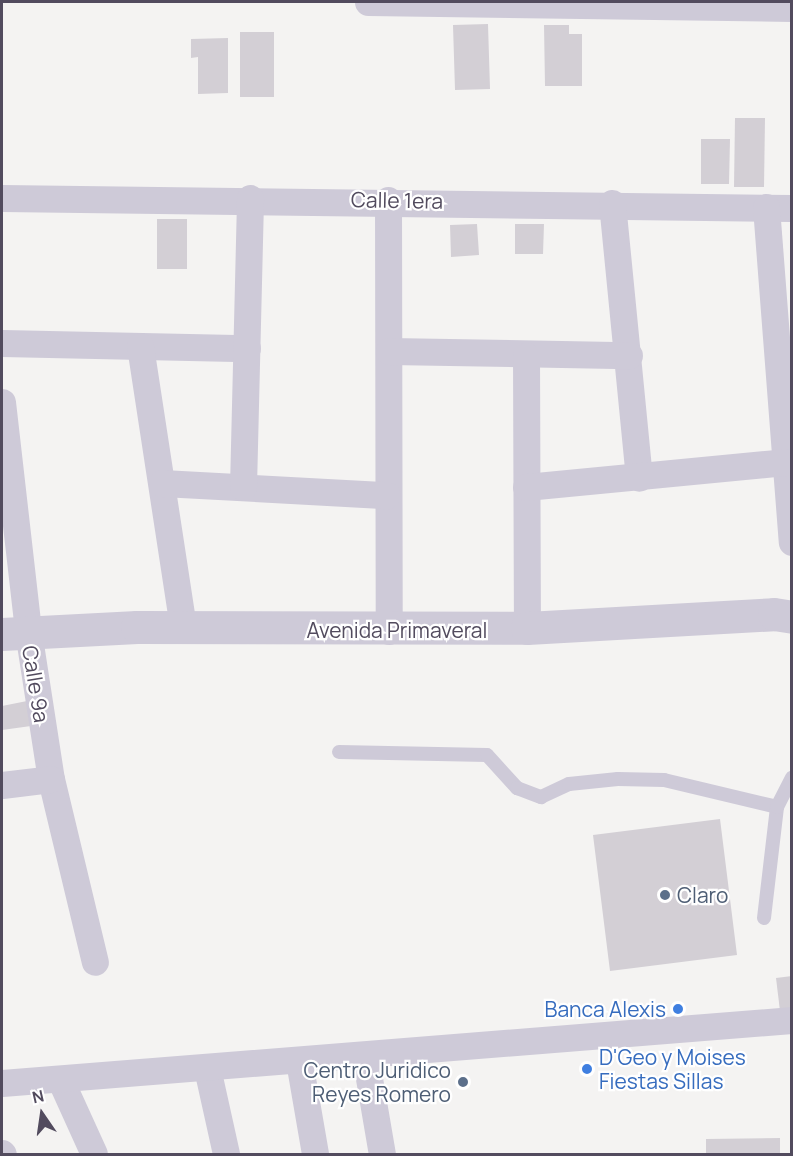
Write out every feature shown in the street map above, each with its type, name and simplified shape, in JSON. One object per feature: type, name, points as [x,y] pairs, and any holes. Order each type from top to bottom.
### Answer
[{"type":"street","points":[[368,2],[679,4],[792,8]]},
{"type":"street","name":"Calle 1era","points":[[2,198],[249,198],[612,203],[779,208]]},
{"type":"street","points":[[243,487],[249,198]]},
{"type":"street","points":[[388,200],[389,631]]},
{"type":"street","points":[[612,203],[629,355],[639,478]]},
{"type":"street","points":[[779,208],[785,462],[792,542]]},
{"type":"street","points":[[2,342],[247,348]]},
{"type":"street","points":[[140,346],[183,628]]},
{"type":"street","points":[[388,351],[526,356],[629,355]]},
{"type":"street","points":[[526,356],[527,628]]},
{"type":"street","name":"Calle 9a","points":[[2,402],[15,632],[95,962]]},
{"type":"street","points":[[526,487],[639,478],[785,462]]},
{"type":"street","points":[[162,483],[387,495]]},
{"type":"street","name":"Avenida Primaveral","points":[[15,632],[183,628],[389,631],[527,628],[774,614],[792,617]]},
{"type":"street","points":[[2,785],[51,778]]},
{"type":"street","points":[[2,1083],[792,1020]]},
{"type":"street","points":[[365,1055],[382,1155]]},
{"type":"street","points":[[299,1061],[315,1155]]},
{"type":"street","points":[[207,1068],[226,1155]]},
{"type":"street","points":[[60,1079],[94,1155]]},
{"type":"lane","points":[[339,752],[487,755],[517,789],[541,797],[568,784],[618,778],[664,780],[777,807]]},
{"type":"lane","points":[[764,918],[777,807],[792,778]]},
{"type":"building","points":[[488,24],[490,89],[455,90],[453,25]]},
{"type":"building","points":[[544,25],[569,25],[569,34],[582,34],[582,86],[545,86]]},
{"type":"building","points":[[240,32],[274,32],[274,97],[240,97]]},
{"type":"building","points":[[228,38],[228,93],[198,94],[198,57],[191,58],[191,39]]},
{"type":"building","points":[[735,118],[765,118],[764,187],[734,187]]},
{"type":"building","points":[[701,139],[730,139],[729,184],[701,184]]},
{"type":"building","points":[[157,219],[187,219],[187,269],[157,269]]},
{"type":"building","points":[[477,224],[479,255],[451,257],[450,225]]},
{"type":"building","points":[[515,224],[544,224],[543,254],[515,254]]},
{"type":"building","points":[[27,701],[31,726],[2,730],[2,706]]},
{"type":"building","name":"Claro","points":[[720,819],[737,955],[610,971],[593,835]]},
{"type":"building","points":[[792,976],[792,1009],[780,1011],[776,978]]},
{"type":"building","points":[[780,1138],[780,1154],[706,1154],[706,1139]]},
{"type":"place","name":"Claro","points":[[665,895]]},
{"type":"place","name":"Banca Alexis","points":[[678,1009]]},
{"type":"place","name":"D'Geo y Moises Fiestas Sillas","points":[[587,1069]]},
{"type":"place","name":"Centro Juridico Reyes Romero","points":[[463,1082]]}]
